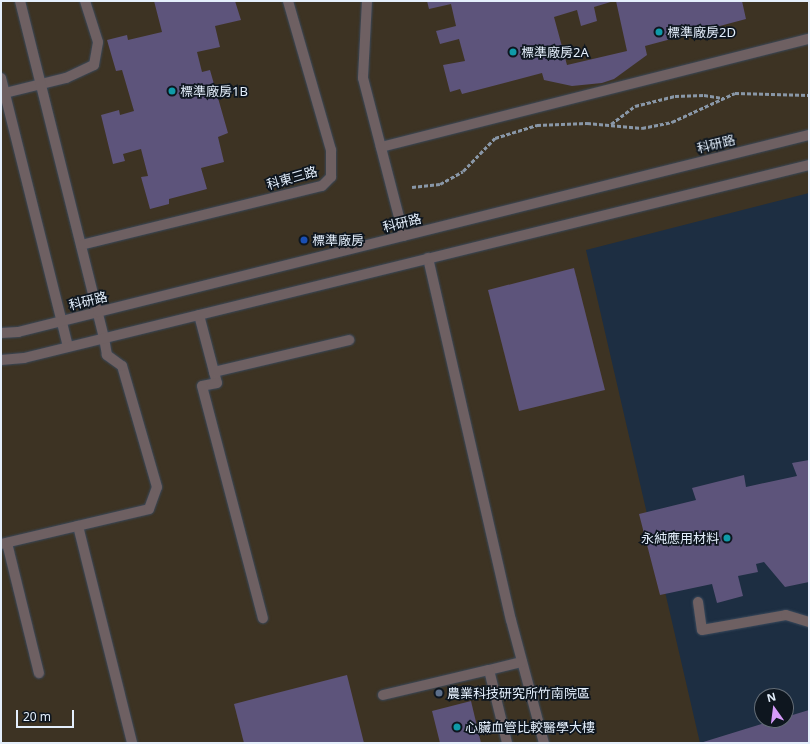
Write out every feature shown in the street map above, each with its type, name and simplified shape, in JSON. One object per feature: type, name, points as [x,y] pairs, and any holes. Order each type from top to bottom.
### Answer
[{"type":"street","points":[[20,1],[98,312],[107,355],[122,366],[157,487],[149,509],[4,544],[38,673]]},
{"type":"street","points":[[5,93],[66,78],[94,65],[98,42],[85,1]]},
{"type":"street","name":"科東三路","points":[[81,245],[322,186],[331,177],[331,150],[288,1]]},
{"type":"street","points":[[367,1],[363,78],[404,236]]},
{"type":"street","points":[[381,147],[809,39]]},
{"type":"street","points":[[1,78],[68,347]]},
{"type":"street","name":"科研路","points":[[1,333],[62,321],[809,134]]},
{"type":"street","points":[[1,360],[24,358],[809,165]]},
{"type":"street","points":[[428,258],[522,662],[544,743]]},
{"type":"street","points":[[199,315],[217,383],[202,386],[262,618]]},
{"type":"street","points":[[214,372],[349,340]]},
{"type":"street","points":[[78,526],[132,743]]},
{"type":"street","points":[[698,602],[702,630],[786,615],[809,622]]},
{"type":"street","points":[[383,695],[522,662]]},
{"type":"street","points":[[489,670],[507,743]]},
{"type":"path","points":[[412,187],[440,184],[463,171],[495,138],[537,125],[611,125],[642,128],[672,122],[735,93],[809,95]]},
{"type":"path","points":[[611,125],[635,106],[675,96],[704,95],[725,98]]},
{"type":"shaded area","points":[[1,1],[809,1],[809,193],[586,250],[700,743],[1,743]]},
{"type":"building","name":"標準廠房1B","points":[[154,1],[235,1],[241,20],[215,26],[220,47],[197,52],[202,72],[210,70],[228,133],[218,137],[224,162],[201,168],[207,189],[169,199],[169,204],[150,209],[141,177],[148,176],[141,149],[123,154],[125,161],[113,164],[101,115],[119,110],[120,115],[134,111],[122,70],[116,71],[107,40],[127,35],[128,40],[162,32]]},
{"type":"building","points":[[427,1],[614,1],[594,7],[597,21],[581,26],[577,10],[554,17],[567,65],[627,51],[616,1],[742,1],[746,19],[645,46],[647,55],[614,79],[602,83],[572,86],[544,80],[542,73],[462,94],[460,89],[450,92],[443,65],[465,61],[459,39],[440,44],[436,31],[456,26],[451,4],[429,9]]},
{"type":"building","points":[[574,268],[605,390],[519,411],[488,290]]},
{"type":"building","name":"永純應用材料","points":[[809,460],[809,582],[785,587],[764,562],[756,564],[758,572],[738,576],[743,596],[717,603],[712,584],[660,595],[639,514],[696,500],[692,488],[744,475],[746,487],[797,476],[792,463]]},
{"type":"building","points":[[347,675],[364,743],[244,743],[234,704]]},
{"type":"building","name":"心臟血管比較醫學大樓","points":[[471,701],[481,743],[440,743],[432,711]]},
{"type":"building","points":[[809,710],[809,743],[700,743],[754,726],[754,728],[794,728],[794,715]]},
{"type":"place","name":"標準廠房2D","points":[[659,32]]},
{"type":"place","name":"標準廠房2A","points":[[513,52]]},
{"type":"place","name":"標準廠房1B","points":[[172,91]]},
{"type":"place","name":"標準廠房","points":[[304,240]]},
{"type":"place","name":"永純應用材料","points":[[727,538]]},
{"type":"place","name":"農業科技研究所竹南院區","points":[[439,693]]},
{"type":"place","name":"心臟血管比較醫學大樓","points":[[457,727]]}]
